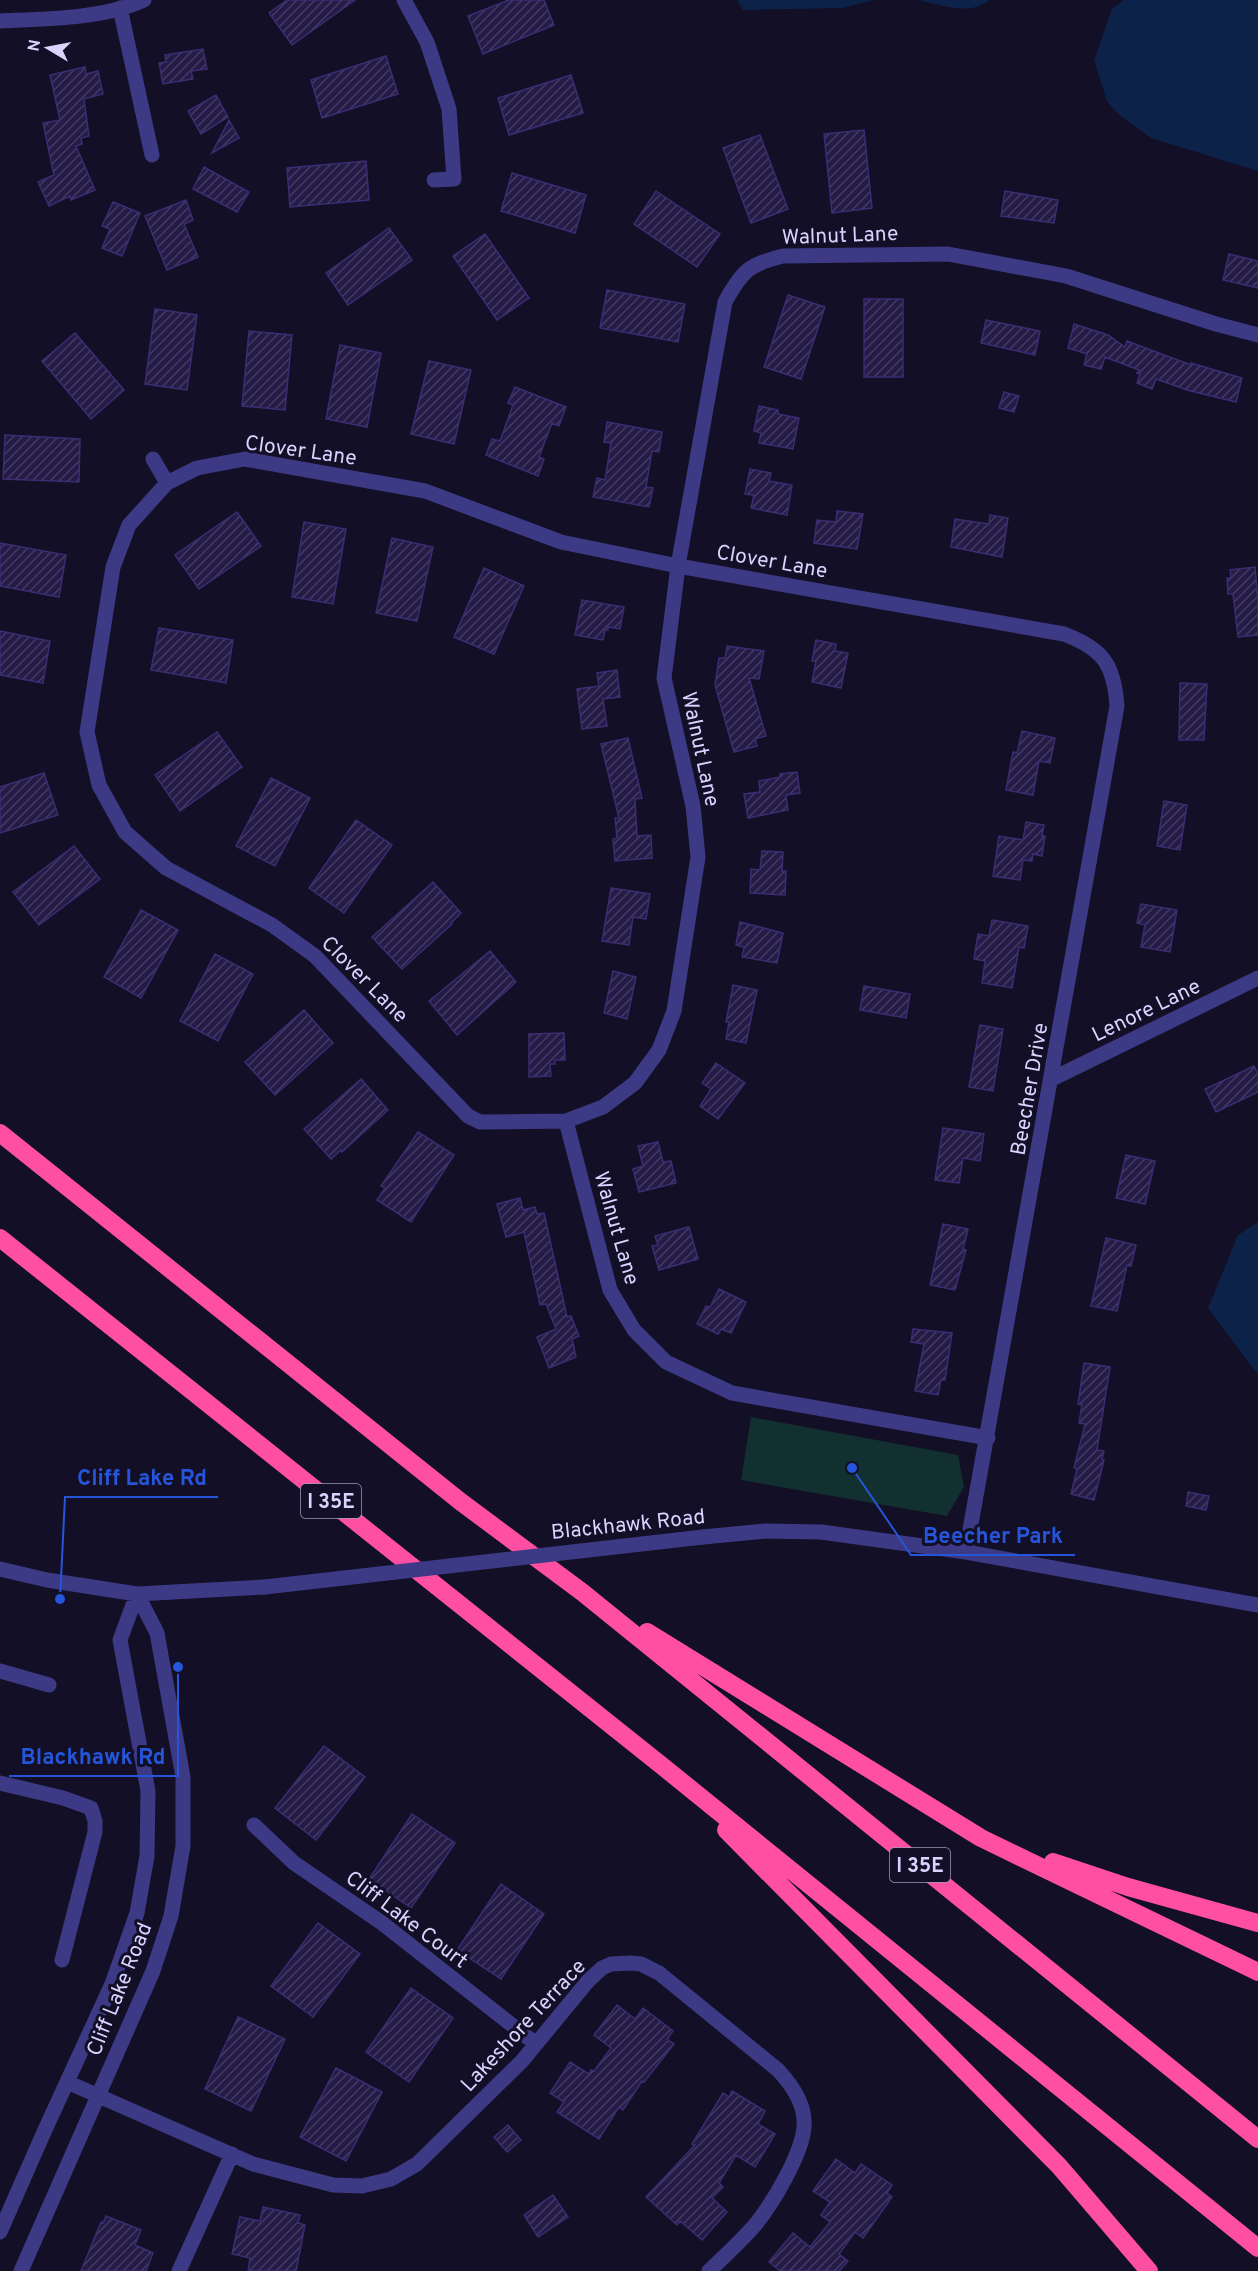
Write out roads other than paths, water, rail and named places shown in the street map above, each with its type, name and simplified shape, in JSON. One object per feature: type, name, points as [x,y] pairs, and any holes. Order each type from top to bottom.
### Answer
[{"type":"highway","name":"I 35E","points":[[0,1133],[461,1502],[582,1592],[1258,2139]]},
{"type":"highway","name":"I 35E","points":[[0,1238],[661,1765],[1258,2248]]},
{"type":"highway","points":[[582,1592],[981,1838],[1258,1972]]},
{"type":"highway","points":[[661,1765],[1059,2166],[1149,2271]]},
{"type":"highway","points":[[981,1838],[1128,1887],[1258,1923]]},
{"type":"street","points":[[0,21],[70,18],[120,8],[144,0]]},
{"type":"street","points":[[404,0],[427,42],[449,109],[454,179],[434,180]]},
{"type":"street","points":[[120,8],[152,155]]},
{"type":"street","name":"Walnut Lane","points":[[988,1438],[732,1393],[666,1362],[634,1330],[610,1290],[566,1121],[603,1107],[635,1083],[659,1050],[674,1011],[698,857],[693,806],[664,678],[678,566],[725,302],[738,279],[759,262],[783,256],[948,254],[1066,276],[1206,321],[1258,335]]},
{"type":"street","points":[[153,459],[167,483]]},
{"type":"street","name":"Clover Lane","points":[[566,1121],[480,1122],[468,1116],[315,956],[272,925],[166,868],[125,832],[99,785],[87,732],[113,567],[129,525],[167,483],[197,468],[245,459],[426,490],[561,542],[678,566],[1064,634],[1086,642]]},
{"type":"street","name":"Beecher Drive","points":[[966,1552],[1117,706],[1115,683],[1105,660],[1086,642]]},
{"type":"street","name":"Lenore Lane","points":[[1052,1079],[1258,978]]},
{"type":"street","name":"Blackhawk Road","points":[[0,1569],[47,1580],[137,1594],[265,1587],[765,1531],[821,1532],[966,1552],[1258,1605]]},
{"type":"street","name":"Cliff Lake Road","points":[[0,2232],[112,1984],[137,1913],[147,1856],[148,1791],[120,1640],[137,1594]]},
{"type":"street","name":"Cliff Lake Road","points":[[21,2271],[153,1971],[171,1916],[183,1846],[183,1777],[157,1633],[137,1594]]},
{"type":"street","points":[[0,1671],[50,1685]]},
{"type":"street","points":[[1,1784],[63,1798],[90,1808],[95,1821],[95,1832],[62,1960]]},
{"type":"street","name":"Cliff Lake Court","points":[[254,1825],[294,1863],[382,1923],[536,2044]]},
{"type":"street","name":"Lakeshore Terrace","points":[[67,2082],[253,2164],[333,2185],[362,2186],[391,2179],[417,2164],[522,2061],[594,1974],[611,1964],[631,1963],[650,1968],[778,2070],[790,2083],[799,2100],[805,2125],[794,2161],[755,2224],[710,2271]]},
{"type":"street","points":[[179,2271],[232,2154]]},
{"type":"water","points":[[737,0],[874,0],[843,8],[743,10]]},
{"type":"water","points":[[918,0],[989,0],[982,5],[964,9]]},
{"type":"water","points":[[1124,0],[1258,0],[1258,171],[1151,138],[1117,113],[1107,101],[1094,60],[1112,9]]},
{"type":"water","points":[[1258,1222],[1258,1375],[1208,1308],[1238,1235]]},
{"type":"place","name":"Beecher Park","points":[[852,1468]]},
{"type":"place","name":"Cliff Lake Rd","points":[[60,1599]]},
{"type":"place","name":"Blackhawk Rd","points":[[178,1667]]}]
